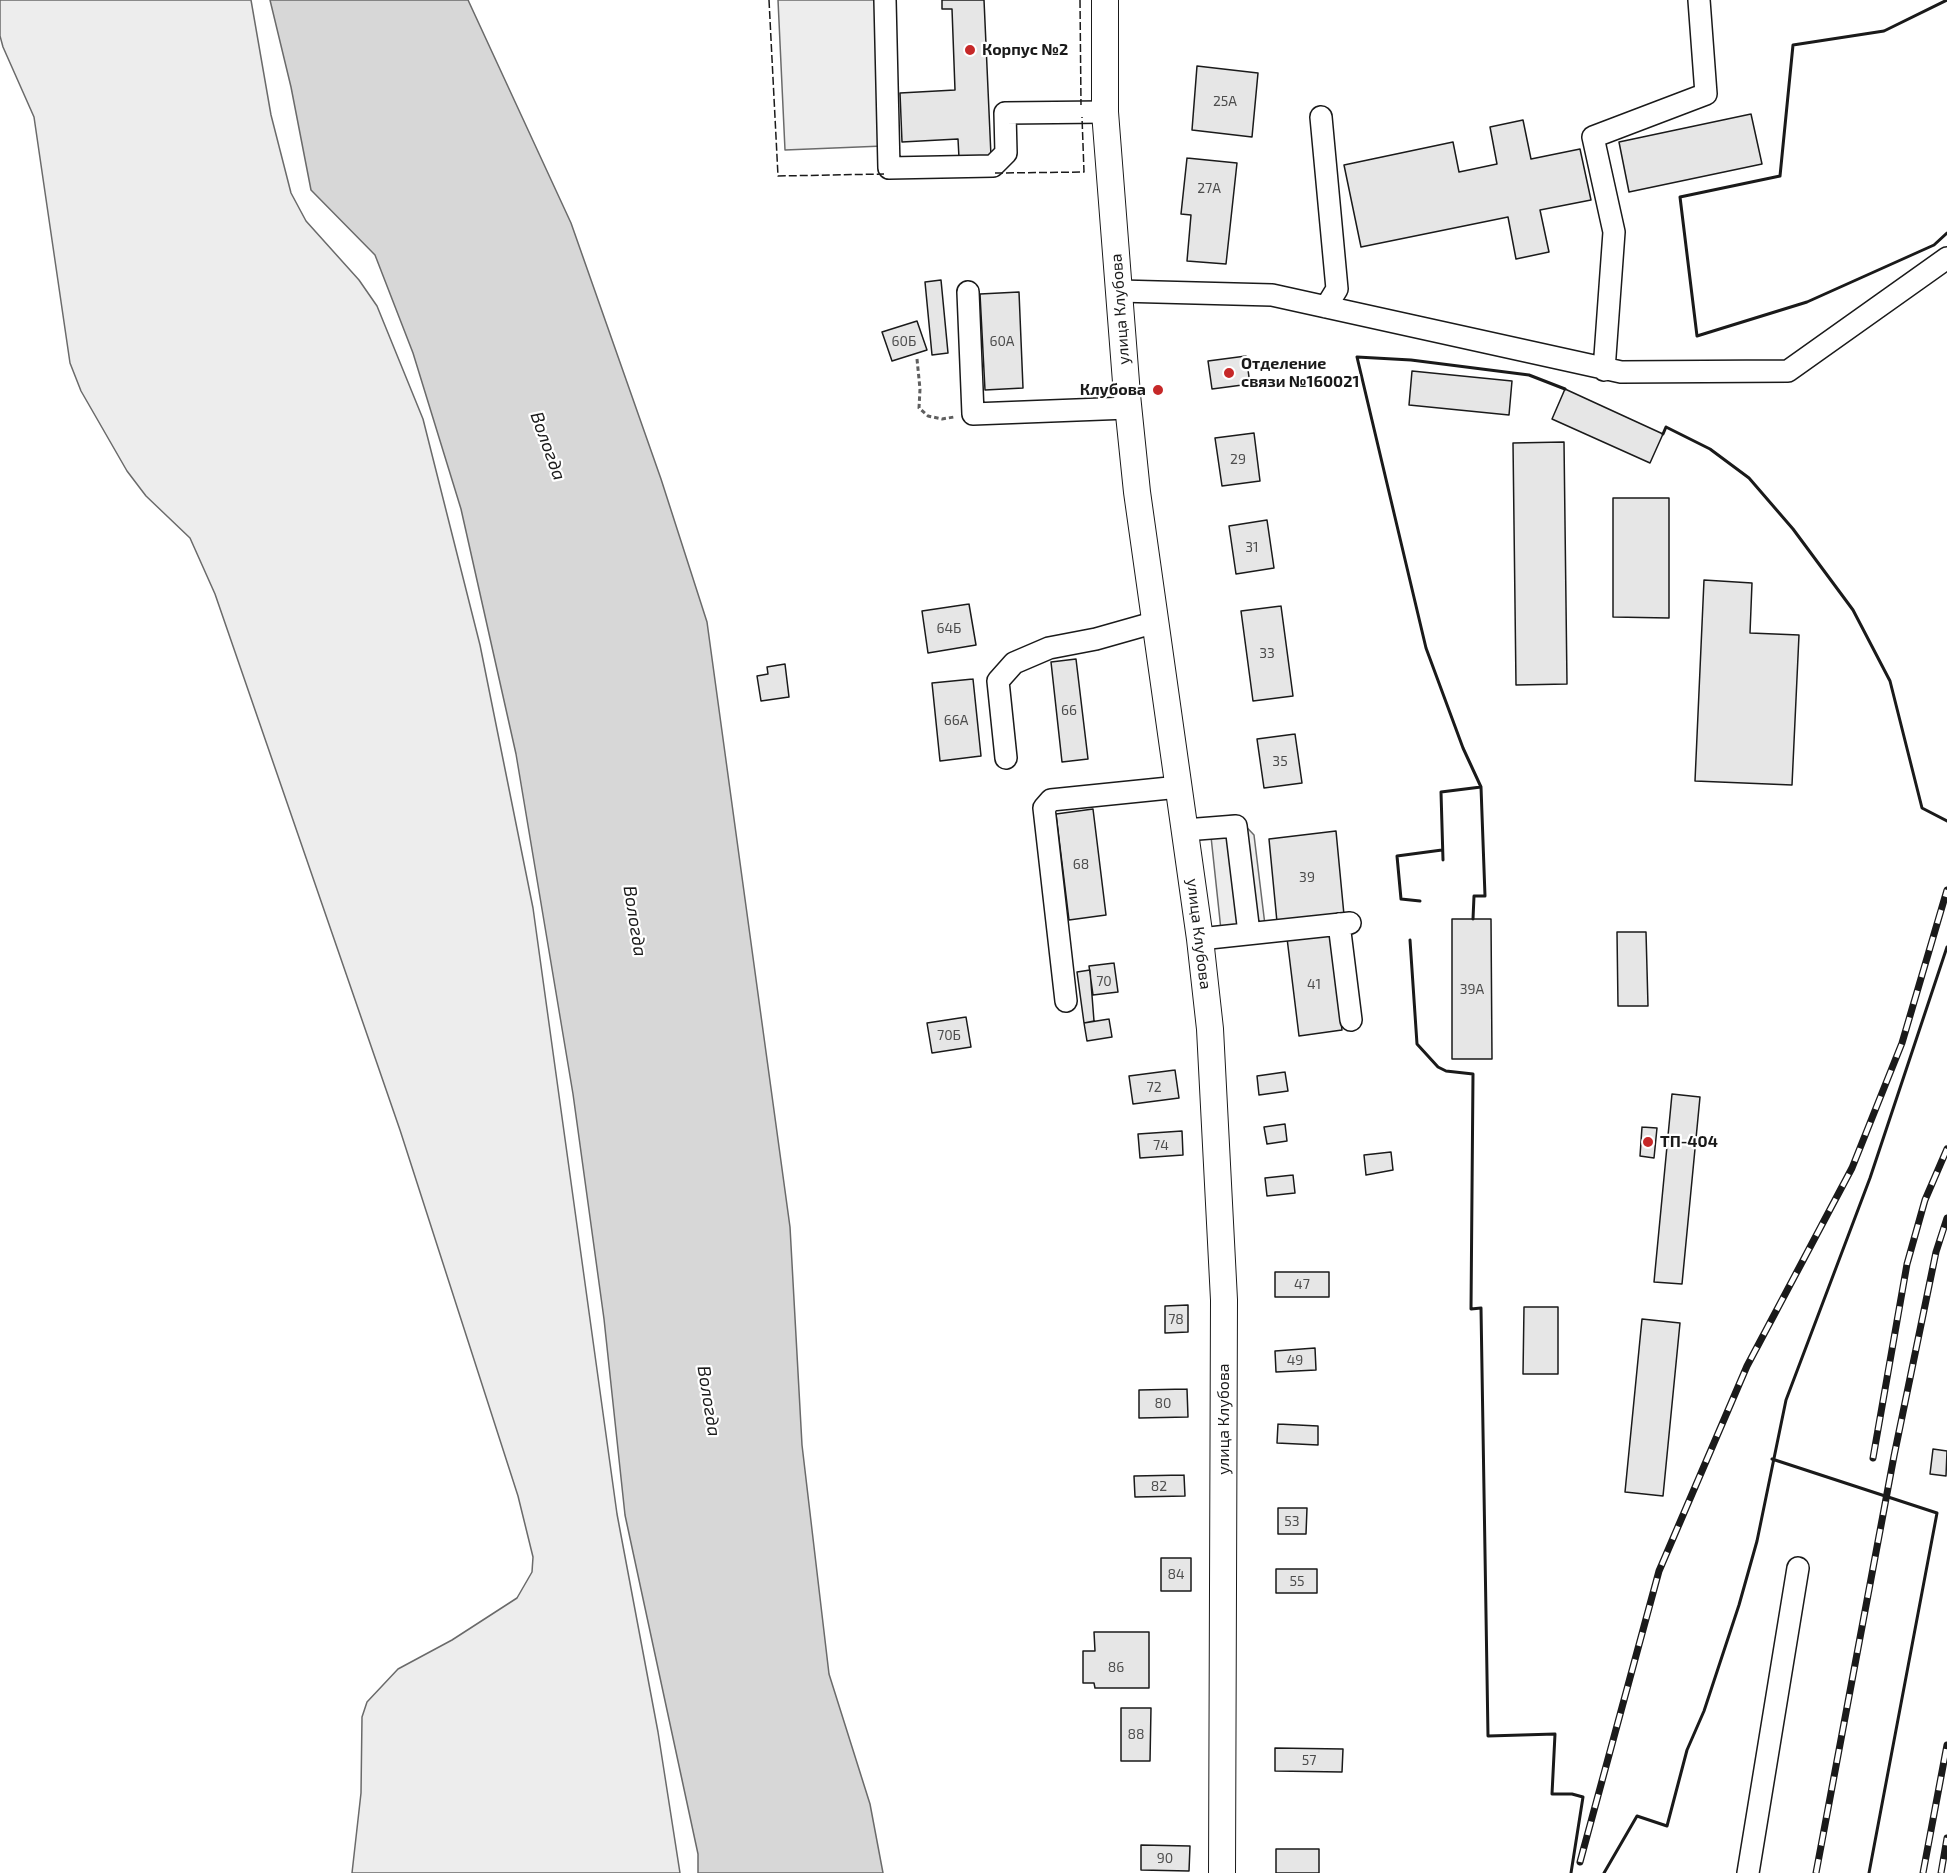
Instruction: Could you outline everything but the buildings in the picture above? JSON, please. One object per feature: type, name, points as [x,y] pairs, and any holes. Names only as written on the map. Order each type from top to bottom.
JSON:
[{"type":"main road","name":"улица Клубова","points":[[1106,0],[1105,112],[1128,408],[1200,939],[1210,1029],[1224,1300],[1222,1873]]},
{"type":"lane","points":[[885,0],[889,168],[993,166],[1006,153],[1005,113],[1105,112]]},
{"type":"lane","points":[[1604,370],[1614,232],[1593,137],[1706,94],[1699,0]]},
{"type":"lane","points":[[1321,117],[1337,289],[1326,307]]},
{"type":"lane","points":[[1119,291],[1272,295],[1604,370],[1622,372],[1788,371],[1947,258]]},
{"type":"lane","points":[[968,292],[973,414],[1128,408]]},
{"type":"lane","points":[[1006,758],[998,681],[1014,663],[1049,648],[1096,639],[1156,622]]},
{"type":"lane","points":[[1066,1001],[1044,808],[1051,800],[1179,787]]},
{"type":"lane","points":[[1185,830],[1236,826],[1250,933]]},
{"type":"lane","points":[[1200,939],[1345,923],[1351,1020]]},
{"type":"lane","points":[[1748,1873],[1798,1568]]},
{"type":"path","points":[[917,359],[920,388],[919,408],[928,416],[942,419],[973,414]]},
{"type":"shaded area","points":[[0,0],[251,0],[271,115],[291,193],[306,221],[359,280],[377,306],[423,419],[480,645],[533,908],[617,1514],[658,1732],[680,1873],[352,1873],[361,1793],[362,1717],[367,1702],[398,1669],[452,1640],[517,1598],[532,1572],[533,1557],[518,1496],[400,1130],[215,594],[190,538],[146,496],[127,471],[81,391],[70,363],[34,117],[3,47],[0,36]]},
{"type":"shaded area","points":[[778,0],[876,0],[883,146],[785,150]]},
{"type":"shaded area","points":[[1235,815],[1254,835],[1265,925],[1221,930],[1209,818]]},
{"type":"water","name":"Вологда","points":[[270,0],[468,0],[571,223],[661,479],[707,622],[790,1227],[802,1445],[829,1674],[870,1804],[883,1873],[698,1873],[698,1854],[625,1515],[604,1319],[573,1094],[516,754],[461,509],[413,353],[375,255],[311,190],[291,87]]},
{"type":"railway","points":[[1580,1862],[1659,1571],[1747,1366],[1852,1168],[1902,1043],[1947,890]]},
{"type":"railway","points":[[1873,1458],[1907,1264],[1925,1200],[1947,1149]]},
{"type":"railway","points":[[1816,1873],[1894,1456],[1936,1252],[1947,1218]]},
{"type":"railway","points":[[1923,1873],[1947,1745]]},
{"type":"railway","points":[[1941,1873],[1947,1838]]},
{"type":"fence","points":[[769,0],[778,176],[884,174]]},
{"type":"fence","points":[[1080,0],[1081,105]]},
{"type":"fence","points":[[995,173],[1084,172],[1082,117]]},
{"type":"wall","points":[[1947,0],[1884,31],[1793,45],[1780,176],[1680,197],[1697,336],[1807,302],[1934,245],[1947,233]]},
{"type":"wall","points":[[1473,919],[1474,896],[1485,896],[1481,787],[1463,748],[1426,648],[1357,357],[1411,360],[1529,375],[1565,389]]},
{"type":"wall","points":[[1663,434],[1666,427],[1710,449],[1749,478],[1793,529],[1853,610],[1890,681],[1922,808],[1947,821]]},
{"type":"wall","points":[[1443,860],[1441,792],[1481,787]]},
{"type":"wall","points":[[1420,901],[1401,899],[1397,856],[1442,850]]},
{"type":"wall","points":[[1410,940],[1417,1044],[1438,1067],[1446,1071],[1473,1074],[1471,1309],[1481,1308],[1488,1736],[1555,1734],[1552,1794],[1572,1794],[1583,1797],[1571,1873]]},
{"type":"wall","points":[[1604,1873],[1637,1816],[1667,1826],[1687,1750],[1704,1711],[1739,1605],[1757,1541],[1786,1400],[1870,1178],[1947,947]]},
{"type":"wall","points":[[1772,1459],[1937,1513],[1869,1873]]},
{"type":"place","name":"Корпус №2","points":[[970,50]]},
{"type":"place","name":"Отделение связи №160021","points":[[1229,373]]},
{"type":"place","name":"Клубова","points":[[1158,390]]},
{"type":"place","name":"ТП-404","points":[[1648,1142]]}]
